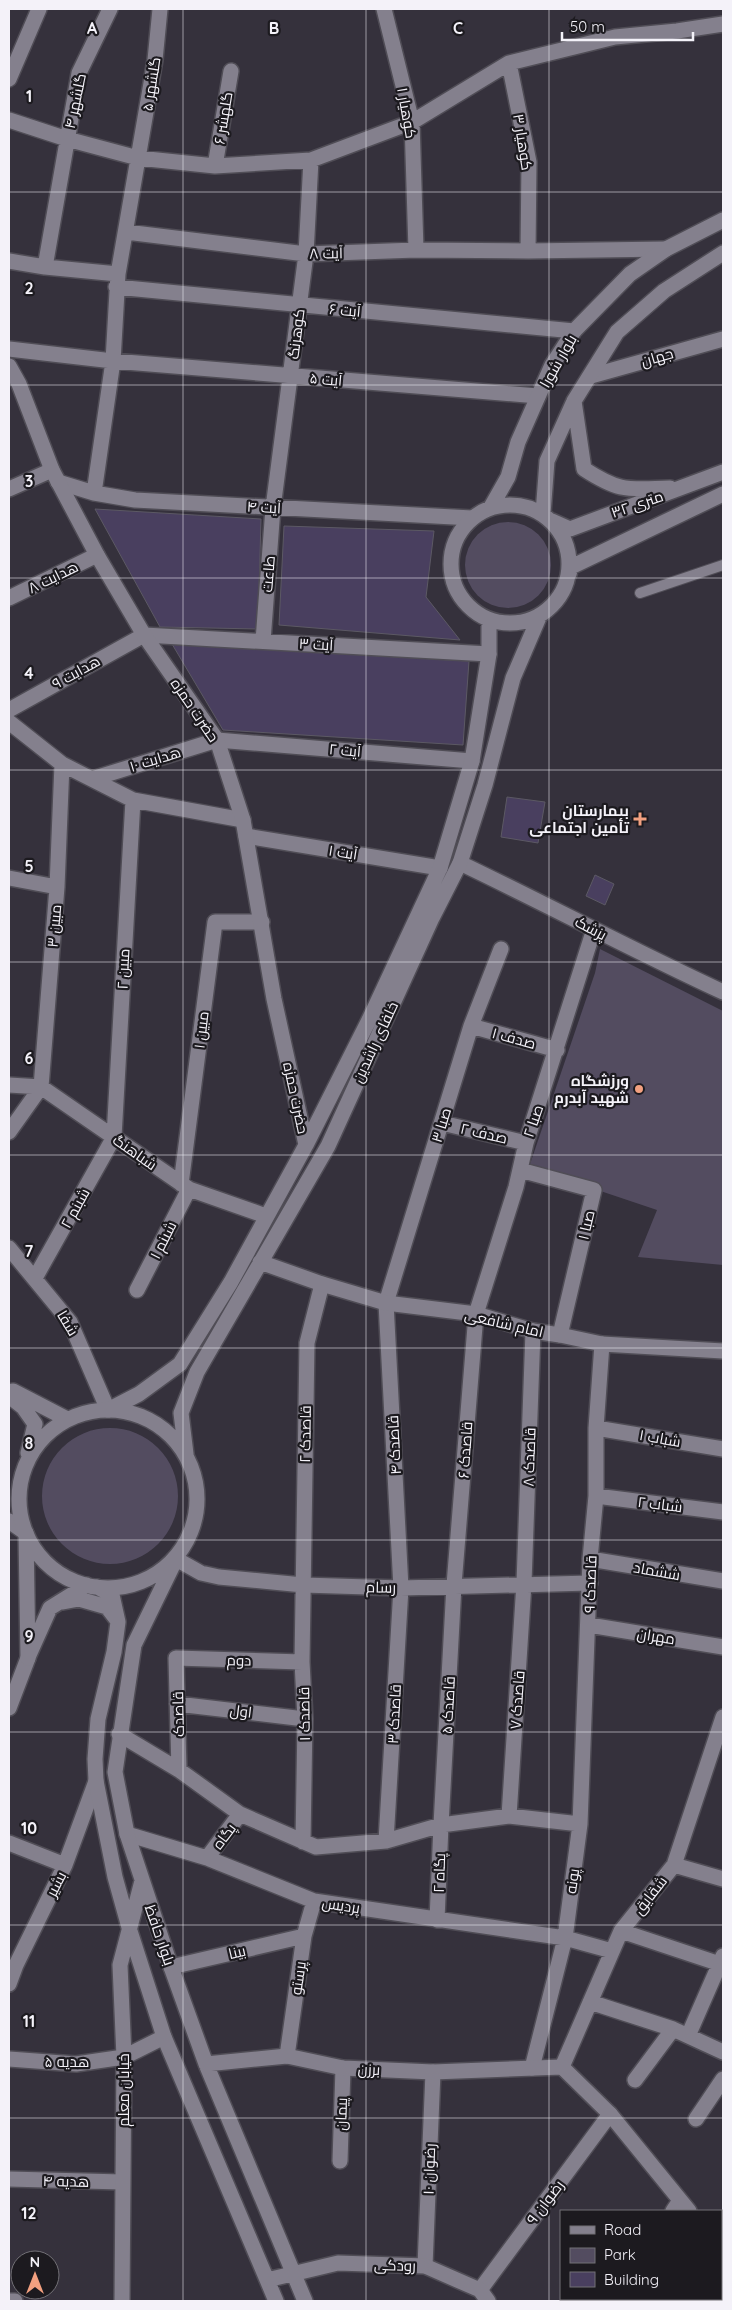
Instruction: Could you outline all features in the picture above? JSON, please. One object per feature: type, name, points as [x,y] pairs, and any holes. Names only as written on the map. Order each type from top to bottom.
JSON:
[{"type":"street","points":[[9,79],[38,9]]},
{"type":"street","name":"گلشهر ۴","points":[[45,267],[79,73],[110,9]]},
{"type":"street","name":"گلشهر ۵","points":[[94,493],[113,360],[117,280],[155,60],[160,9]]},
{"type":"street","name":"کوهیار ۱","points":[[384,9],[412,122],[416,250]]},
{"type":"street","points":[[9,120],[67,139],[138,158],[215,166],[311,160],[412,122],[509,63],[615,37],[677,32],[723,24]]},
{"type":"street","name":"کوهیار ۳","points":[[509,63],[529,162],[528,251]]},
{"type":"street","name":"گلهشر ۶","points":[[215,166],[231,70]]},
{"type":"street","name":"کوهرنگ","points":[[273,508],[306,254],[311,160]]},
{"type":"street","name":"بلوار شورا","points":[[491,507],[508,477],[518,442],[552,365],[574,331],[630,274],[666,249],[723,220]]},
{"type":"street","name":"آیت ۸","points":[[126,232],[306,254],[416,250],[666,249]]},
{"type":"street","points":[[547,517],[547,461],[574,401],[617,332],[664,291],[723,253]]},
{"type":"street","name":"آیت ۶","points":[[9,261],[117,280],[300,305],[574,331]]},
{"type":"street","name":"جهان","points":[[591,376],[723,339]]},
{"type":"street","name":"آیت ۵","points":[[9,349],[290,376],[538,396]]},
{"type":"street","name":"حضرت حمزه","points":[[9,366],[14,386],[55,476],[97,555],[144,635],[218,740],[244,820],[274,998],[306,1145]]},
{"type":"street","points":[[574,401],[584,469],[606,483],[623,489],[684,487]]},
{"type":"street","name":"۳۲ متری","points":[[547,517],[570,528],[723,472]]},
{"type":"street","points":[[9,489],[55,476]]},
{"type":"street","name":"آیت ۴","points":[[55,476],[94,493],[135,500],[472,518]]},
{"type":"street","name":"۳۲ متری","points":[[569,574],[571,567],[723,494]]},
{"type":"street","points":[[509,504],[527,506],[547,517],[563,536],[570,555],[569,574],[559,598],[540,616],[526,621],[510,623],[488,620],[464,602],[454,586],[450,567],[452,549],[456,540],[472,518],[491,507],[509,504]]},
{"type":"street","name":"طاعت","points":[[263,641],[273,508]]},
{"type":"street","name":"هدایت ۸","points":[[9,598],[97,555]]},
{"type":"street","name":"خلفای راشدین","points":[[186,1454],[181,1413],[197,1372],[328,1146],[432,918],[460,864],[485,785],[513,678],[540,616]]},
{"type":"street","name":"خلفای راشدین","points":[[108,1410],[139,1394],[180,1364],[231,1282],[306,1145],[369,1020],[440,868],[472,761],[489,654],[488,620]]},
{"type":"street","name":"آیت ۳","points":[[144,635],[489,654]]},
{"type":"street","name":"هدایت ۹","points":[[9,710],[144,635]]},
{"type":"street","points":[[9,722],[62,764],[133,800],[244,820]]},
{"type":"street","name":"آیت ۲","points":[[218,740],[472,761]]},
{"type":"street","name":"هدایت ۱۰","points":[[92,778],[218,740]]},
{"type":"street","name":"مبین ۳","points":[[40,1087],[57,887],[62,764]]},
{"type":"street","name":"مبین ۲","points":[[114,1137],[133,800]]},
{"type":"street","name":"آیت ۱","points":[[246,836],[440,868]]},
{"type":"street","name":"پزشک","points":[[460,864],[594,929],[633,951],[723,992]]},
{"type":"street","points":[[9,878],[57,887]]},
{"type":"street","name":"مبین ۱","points":[[185,1187],[215,922],[262,922]]},
{"type":"street","name":"صبا ۲","points":[[476,1314],[520,1170],[526,1143],[558,1050],[594,929]]},
{"type":"street","name":"صبا ۳","points":[[386,1303],[472,1026],[501,949]]},
{"type":"street","name":"صدف ۱","points":[[472,1026],[558,1050]]},
{"type":"street","points":[[9,1085],[40,1087]]},
{"type":"street","points":[[9,1132],[40,1087]]},
{"type":"street","name":"شباهنگ","points":[[40,1087],[185,1187],[266,1216]]},
{"type":"street","name":"صدف ۲","points":[[442,1123],[526,1143]]},
{"type":"street","name":"شبنم ۲","points":[[35,1278],[114,1137]]},
{"type":"street","name":"صبا ۱","points":[[520,1170],[594,1190],[560,1335]]},
{"type":"street","name":"شبنم ۱","points":[[137,1290],[185,1187]]},
{"type":"street","name":"شفا","points":[[9,1248],[70,1322],[108,1410]]},
{"type":"street","name":"امام شافعی","points":[[260,1262],[322,1284],[386,1303],[476,1314],[533,1331],[602,1344],[723,1351]]},
{"type":"street","name":"قاصدک ۲","points":[[303,1586],[307,1343],[322,1284]]},
{"type":"street","name":"قاصدک ۴","points":[[386,1303],[401,1588]]},
{"type":"street","name":"قاصدک ۶","points":[[454,1585],[476,1314]]},
{"type":"street","name":"قاصدک ۸","points":[[524,1583],[533,1331]]},
{"type":"street","name":"قاصدک ۹","points":[[580,1824],[590,1559],[596,1496],[596,1428],[602,1344]]},
{"type":"street","points":[[9,1389],[68,1419]]},
{"type":"street","points":[[9,1396],[23,1407],[35,1424],[20,1481],[21,1520],[38,1554],[52,1568],[69,1579],[92,1586],[116,1587],[134,1584],[158,1573],[176,1559],[186,1544],[197,1514],[197,1483],[186,1454],[175,1438],[144,1416],[126,1411],[108,1410],[87,1412],[68,1419],[43,1437],[26,1463]]},
{"type":"street","name":"شباب ۱","points":[[596,1428],[723,1449]]},
{"type":"street","name":"شباب ۲","points":[[596,1496],[723,1512]]},
{"type":"street","points":[[9,1521],[26,1533]]},
{"type":"street","points":[[26,1533],[28,1658]]},
{"type":"street","name":"رسام","points":[[176,1559],[201,1573],[219,1577],[303,1586],[401,1588],[524,1583],[590,1583]]},
{"type":"street","name":"بلوار حافظ","points":[[176,1559],[134,1645],[119,1734],[115,1772],[126,1834],[171,1967],[206,2064],[305,2301]]},
{"type":"street","name":"ششماد","points":[[590,1559],[723,1581]]},
{"type":"street","name":"قاصدک ۷","points":[[509,1816],[524,1583]]},
{"type":"street","name":"قاصدک ۵","points":[[440,1825],[454,1585]]},
{"type":"street","points":[[9,1708],[50,1608],[92,1586]]},
{"type":"street","name":"بلوار حافظ","points":[[92,1586],[112,1595],[118,1622],[114,1652],[98,1719],[96,1781],[115,1877],[164,2037],[276,2301]]},
{"type":"street","name":"قاصدک ۱","points":[[303,1586],[304,1842]]},
{"type":"street","name":"قاصدک ۳","points":[[386,1841],[401,1588]]},
{"type":"street","points":[[50,1608],[65,1601],[79,1599],[107,1607],[118,1622]]},
{"type":"street","name":"مهران","points":[[589,1624],[723,1647]]},
{"type":"street","name":"دوم","points":[[176,1658],[302,1662]]},
{"type":"street","name":"قاصدک","points":[[176,1658],[179,1770]]},
{"type":"street","name":"اول","points":[[177,1704],[305,1719]]},
{"type":"street","name":"شقایق","points":[[562,2067],[621,1931],[674,1865],[723,1717]]},
{"type":"street","points":[[119,1734],[179,1770],[240,1814],[316,1847],[386,1841],[440,1825],[509,1816],[580,1824]]},
{"type":"street","name":"بشیر","points":[[9,1984],[12,1964],[65,1866],[96,1781]]},
{"type":"street","name":"پگاه","points":[[207,1858],[240,1814]]},
{"type":"street","name":"پونه","points":[[532,2068],[565,1938],[580,1824]]},
{"type":"street","name":"پگاه ۲","points":[[438,1920],[440,1825]]},
{"type":"street","name":"پردیس","points":[[126,1834],[207,1858],[314,1901],[565,1938],[612,1951]]},
{"type":"street","points":[[9,1843],[65,1866]]},
{"type":"street","points":[[674,1865],[723,1879]]},
{"type":"street","name":"خیابان معلم","points":[[122,2301],[124,2057],[120,1965],[142,1881]]},
{"type":"street","name":"پرستو","points":[[287,2056],[304,1936],[314,1901]]},
{"type":"street","points":[[621,1931],[722,1962],[688,2036]]},
{"type":"street","name":"بینا","points":[[171,1967],[304,1936]]},
{"type":"street","points":[[590,2002],[673,2029],[723,2052]]},
{"type":"street","points":[[635,2080],[673,2029]]},
{"type":"street","name":"هدیه ۵","points":[[9,2059],[76,2064],[124,2057],[164,2037]]},
{"type":"street","name":"برزن","points":[[206,2064],[287,2056],[343,2068],[432,2072],[562,2067]]},
{"type":"street","points":[[562,2067],[610,2114],[680,2208]]},
{"type":"street","name":"پیمان","points":[[340,2161],[343,2068]]},
{"type":"street","name":"رضوان ۱۰","points":[[425,2266],[432,2072]]},
{"type":"street","points":[[696,2119],[723,2079]]},
{"type":"street","name":"رضوان ۹","points":[[484,2295],[610,2114]]},
{"type":"street","name":"هدیه ۴","points":[[9,2179],[122,2182]]},
{"type":"street","name":"رودکی","points":[[267,2280],[293,2272],[338,2263],[425,2266],[484,2295]]},
{"type":"street","points":[[9,2301],[15,2301]]},
{"type":"lane","points":[[640,593],[723,565]]},
{"type":"green space","points":[[508,522],[524,526],[538,535],[547,549],[551,565],[547,581],[538,595],[524,604],[508,608],[492,604],[478,595],[469,581],[465,565],[469,549],[478,535],[492,526]]},
{"type":"green space","name":"ورزشگاه شهید آبدرم","points":[[600,949],[723,1011],[723,1265],[638,1257],[657,1210],[529,1167],[595,973]]},
{"type":"green space","points":[[110,1428],[136,1433],[148,1439],[158,1448],[167,1458],[173,1470],[178,1496],[173,1522],[167,1534],[158,1544],[148,1553],[136,1559],[110,1564],[84,1559],[72,1553],[62,1544],[53,1534],[47,1522],[42,1496],[47,1470],[53,1458],[62,1448],[72,1439],[84,1433]]},
{"type":"building","points":[[95,509],[261,519],[258,629],[160,627]]},
{"type":"building","points":[[284,526],[434,531],[426,597],[460,640],[279,625]]},
{"type":"building","points":[[172,644],[469,661],[463,745],[223,730]]},
{"type":"building","points":[[507,797],[545,802],[538,843],[501,837]]},
{"type":"building","points":[[595,875],[614,884],[605,905],[586,896]]},
{"type":"place","name":"بیمارستان تأمین اجتماعی","points":[[640,819]]},
{"type":"place","name":"ورزشگاه شهید آبدرم","points":[[639,1089]]}]
